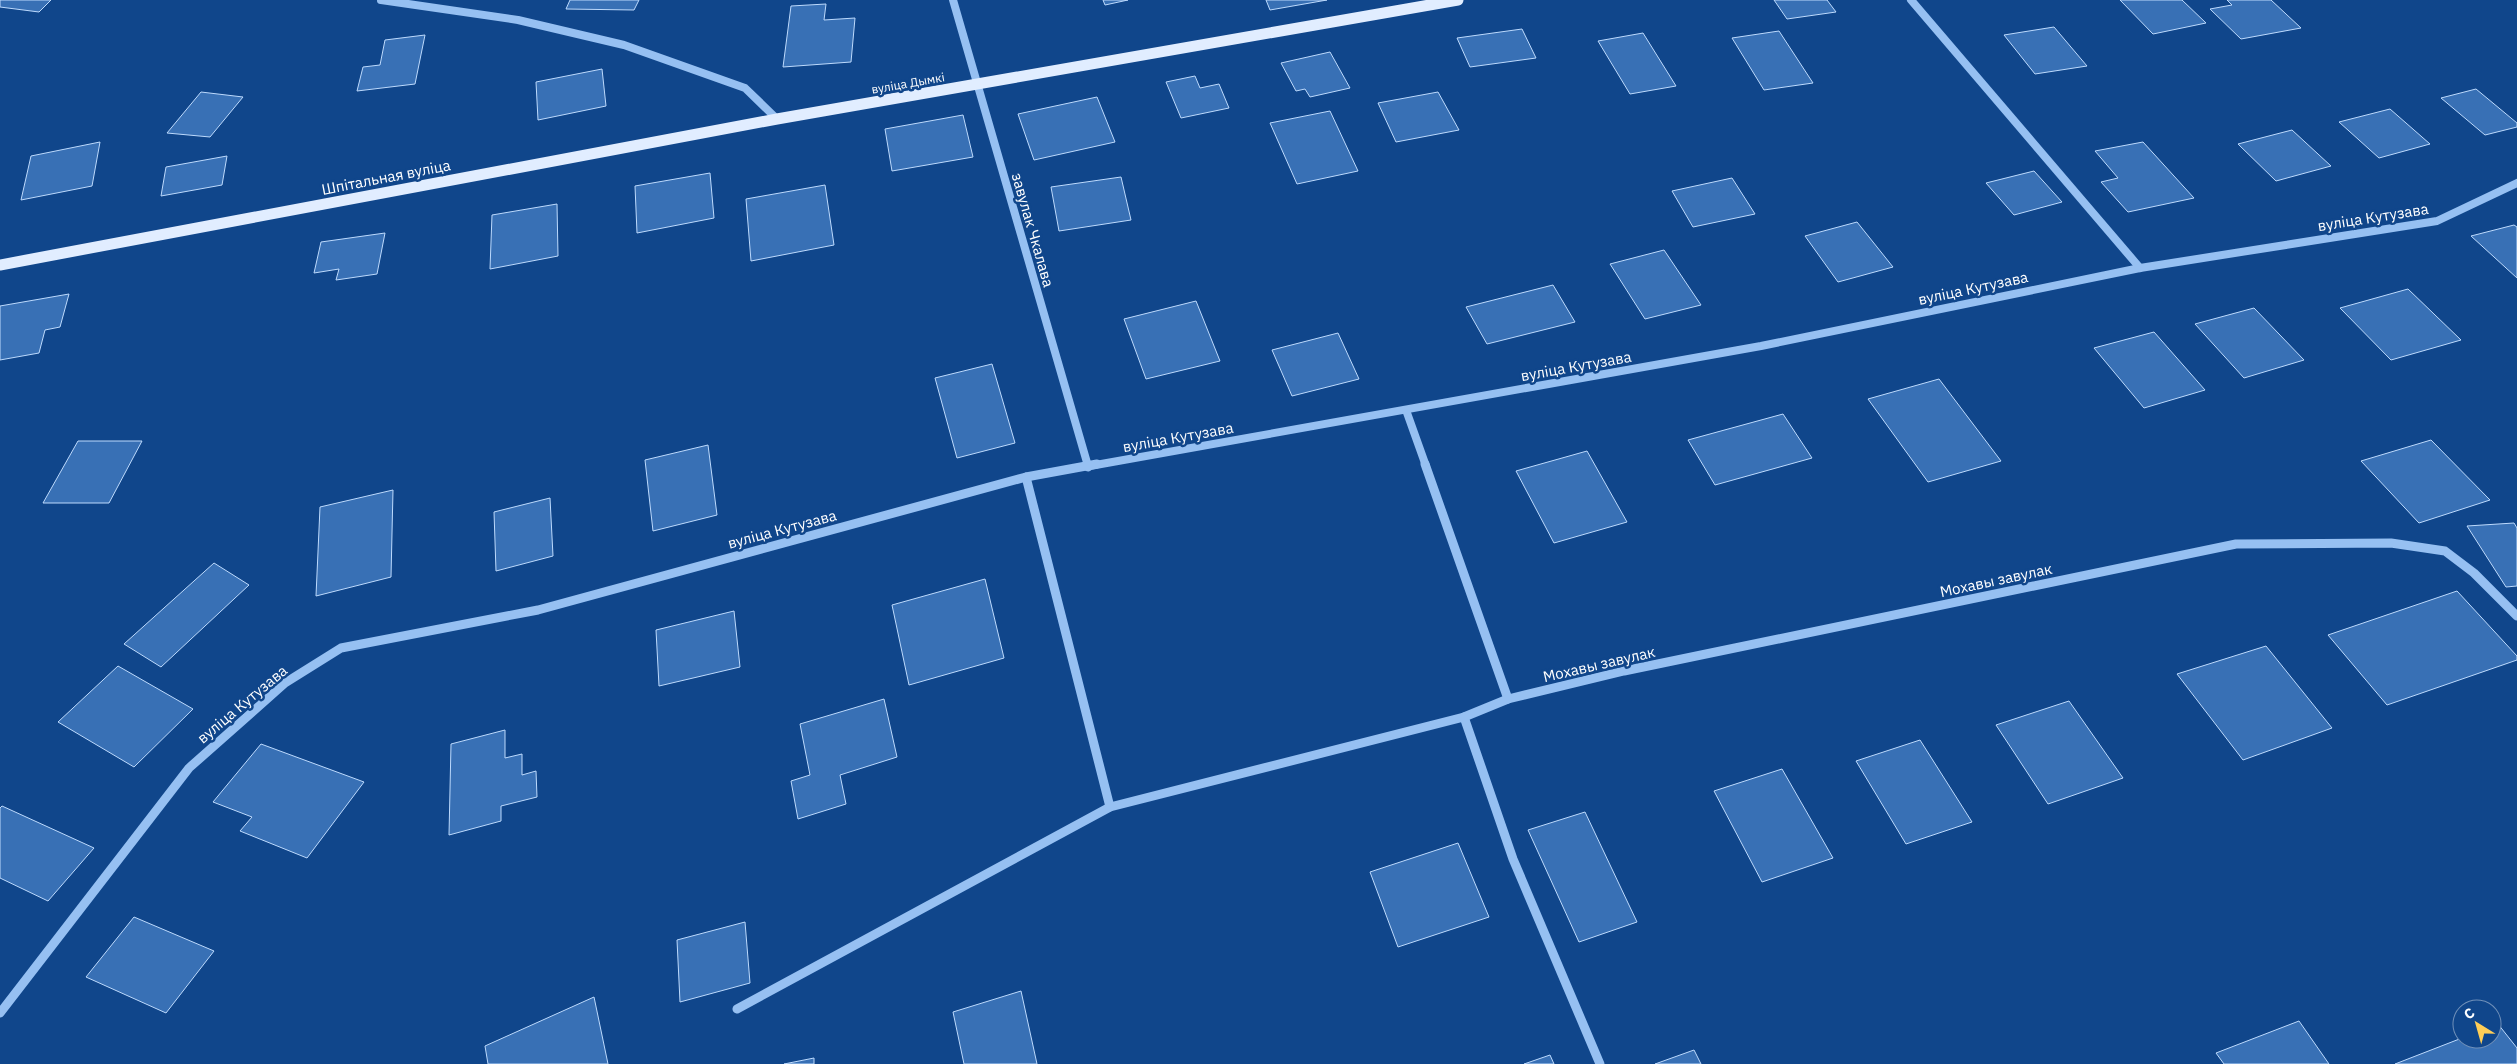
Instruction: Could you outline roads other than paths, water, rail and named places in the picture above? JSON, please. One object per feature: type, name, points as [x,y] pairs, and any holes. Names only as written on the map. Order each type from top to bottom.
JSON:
[{"type":"main road","name":"вуліца Дымкі","points":[[777,119],[1458,0]]},
{"type":"main road","name":"Шпітальная вуліца","points":[[0,265],[777,119]]},
{"type":"street","points":[[381,0],[518,20],[624,46],[745,88],[777,119]]},
{"type":"street","name":"завулак Чкалава","points":[[953,0],[1088,467]]},
{"type":"street","points":[[1911,0],[2140,268]]},
{"type":"street","name":"вуліца Кутузава","points":[[0,1013],[189,768],[285,683],[342,648],[538,610],[1026,477],[1761,346],[2140,268],[2437,221],[2517,184]]},
{"type":"street","points":[[1406,410],[1508,699]]},
{"type":"street","points":[[1026,477],[1110,807]]},
{"type":"street","name":"Мохавы завулак","points":[[737,1009],[1110,807],[1464,717],[1508,699],[1624,671],[2236,544],[2391,543],[2445,551],[2474,573],[2517,616]]},
{"type":"lane","points":[[1464,717],[1512,859],[1600,1064]]}]
